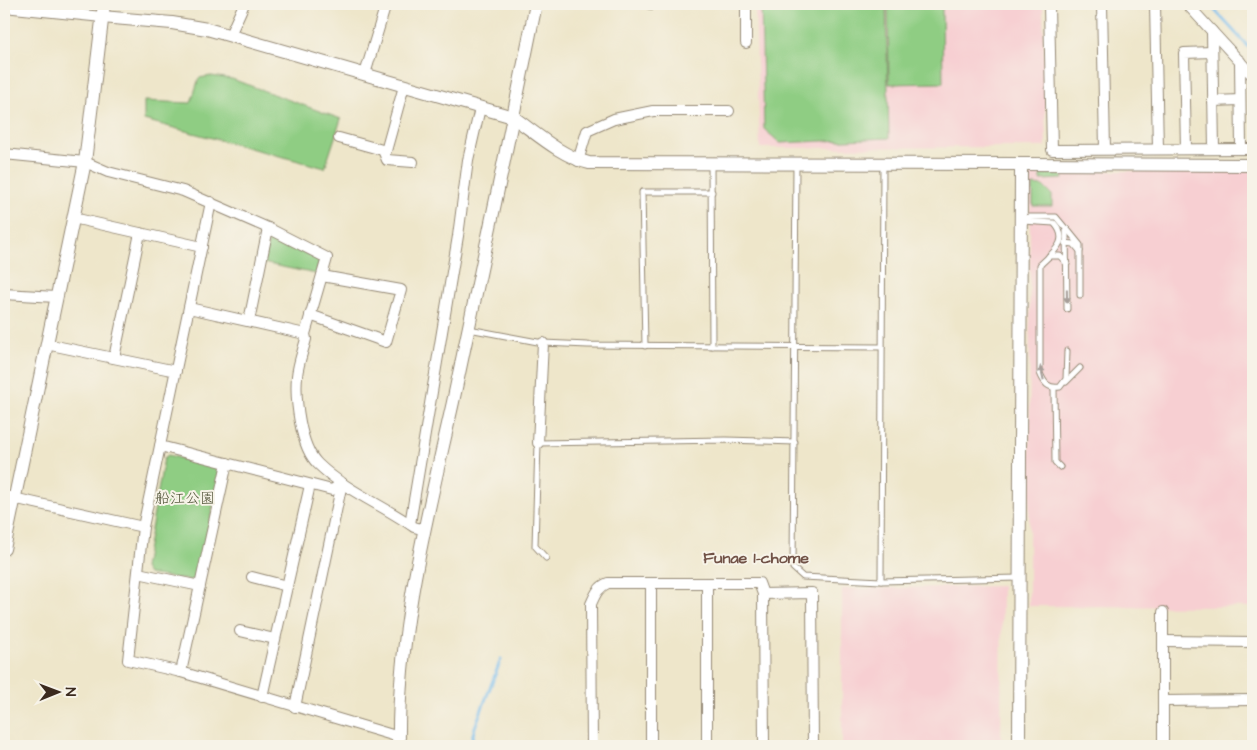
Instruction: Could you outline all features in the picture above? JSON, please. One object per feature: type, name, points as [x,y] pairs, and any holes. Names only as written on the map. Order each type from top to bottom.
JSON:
[{"type":"street","points":[[4,549],[9,497],[46,344],[85,162],[104,4]]},
{"type":"street","points":[[230,35],[244,4]]},
{"type":"street","points":[[365,74],[386,4]]},
{"type":"street","points":[[211,202],[143,527],[128,660],[181,672],[295,707],[399,742],[404,659],[409,616],[425,530],[469,329],[536,4]]},
{"type":"street","points":[[650,4],[659,4]]},
{"type":"street","points":[[746,4],[746,43]]},
{"type":"street","points":[[1049,4],[1052,150],[1253,149]]},
{"type":"street","points":[[1102,4],[1104,149]]},
{"type":"street","points":[[1154,4],[1158,149]]},
{"type":"street","points":[[1186,4],[1253,76]]},
{"type":"street","points":[[4,7],[18,6],[102,17],[179,24],[230,35],[513,117],[578,161],[600,164],[1253,164]]},
{"type":"street","points":[[1212,31],[1214,149]]},
{"type":"street","points":[[1186,149],[1184,53],[1212,52]]},
{"type":"street","points":[[1240,61],[1241,149]]},
{"type":"street","points":[[383,150],[386,150],[404,86]]},
{"type":"street","points":[[1213,101],[1240,100]]},
{"type":"street","points":[[410,524],[458,236],[468,160],[480,108]]},
{"type":"street","points":[[578,161],[586,131],[614,119],[653,110],[729,111]]},
{"type":"street","points":[[340,138],[383,150]]},
{"type":"street","points":[[383,150],[387,160],[413,162]]},
{"type":"street","points":[[4,154],[85,162],[108,172],[183,191],[268,228],[327,258],[305,334],[306,339],[297,377],[298,409],[308,449],[314,459],[342,483],[414,527],[425,530]]},
{"type":"street","points":[[1018,746],[1021,164]]},
{"type":"street","points":[[73,218],[202,247]]},
{"type":"street","points":[[249,321],[268,228]]},
{"type":"street","points":[[114,358],[140,233]]},
{"type":"street","points":[[310,315],[386,342],[401,290],[322,276]]},
{"type":"street","points":[[4,294],[56,298]]},
{"type":"street","points":[[189,308],[305,334]]},
{"type":"street","points":[[538,443],[543,343]]},
{"type":"street","points":[[46,344],[176,371]]},
{"type":"street","points":[[160,446],[332,490],[342,483]]},
{"type":"street","points":[[181,672],[226,463]]},
{"type":"street","points":[[295,707],[342,483]]},
{"type":"street","points":[[262,697],[310,485]]},
{"type":"street","points":[[9,497],[143,527]]},
{"type":"street","points":[[138,573],[200,586]]},
{"type":"street","points":[[252,577],[287,586]]},
{"type":"street","points":[[592,746],[591,604],[596,592],[608,583],[759,583],[763,594],[764,746]]},
{"type":"street","points":[[651,583],[651,746]]},
{"type":"street","points":[[707,583],[707,746]]},
{"type":"street","points":[[763,594],[812,593],[813,746]]},
{"type":"street","points":[[1163,612],[1163,746]]},
{"type":"street","points":[[240,631],[276,639]]},
{"type":"street","points":[[1162,641],[1253,642]]},
{"type":"street","points":[[1163,701],[1253,700]]},
{"type":"lane","points":[[711,163],[712,346]]},
{"type":"lane","points":[[796,163],[793,568],[803,577],[881,581],[1019,578]]},
{"type":"lane","points":[[881,581],[883,163]]},
{"type":"lane","points":[[644,346],[642,192],[712,192]]},
{"type":"lane","points":[[1021,221],[1029,217],[1056,217],[1080,245],[1080,295]]},
{"type":"lane","points":[[1021,221],[1029,223],[1054,222],[1060,230],[1061,236],[1058,247]]},
{"type":"lane","points":[[1066,229],[1068,308]]},
{"type":"lane","points":[[1080,251],[1074,244],[1067,243],[1058,247],[1040,265],[1040,373],[1045,384],[1054,388],[1064,384],[1080,368]]},
{"type":"lane","points":[[1049,256],[1060,256],[1067,265]]},
{"type":"lane","points":[[469,329],[543,343],[644,346],[882,347]]},
{"type":"lane","points":[[1064,384],[1067,373],[1067,351]]},
{"type":"lane","points":[[1054,388],[1055,452],[1056,464],[1060,467]]},
{"type":"lane","points":[[546,558],[534,546],[538,443],[726,440],[795,442]]},
{"type":"shaded area","points":[[755,4],[1043,4],[1046,147],[760,148]]},
{"type":"shaded area","points":[[1030,171],[1253,171],[1253,607],[1029,606]]},
{"type":"shaded area","points":[[1002,586],[1001,746],[842,746],[842,589]]},
{"type":"green space","points":[[761,4],[886,4],[889,138],[780,143],[764,129]]},
{"type":"green space","points":[[942,7],[943,83],[889,84],[888,8]]},
{"type":"green space","points":[[211,76],[232,79],[341,119],[325,168],[144,120],[144,101],[191,103],[199,78]]},
{"type":"green space","points":[[1041,173],[1063,173],[1063,179],[1041,180]]},
{"type":"green space","points":[[1033,185],[1043,186],[1052,195],[1052,206],[1033,206]]},
{"type":"green space","points":[[274,237],[315,257],[319,263],[316,274],[263,263],[269,241]]},
{"type":"green space","name":"船江公園","points":[[168,455],[221,470],[197,580],[194,581],[148,574],[144,568],[164,458]]},
{"type":"waterway","points":[[1209,4],[1253,52]]},
{"type":"waterway","points":[[470,746],[475,727],[501,659]]},
{"type":"district","name":"Funae 1-chome","points":[[756,557]]}]
